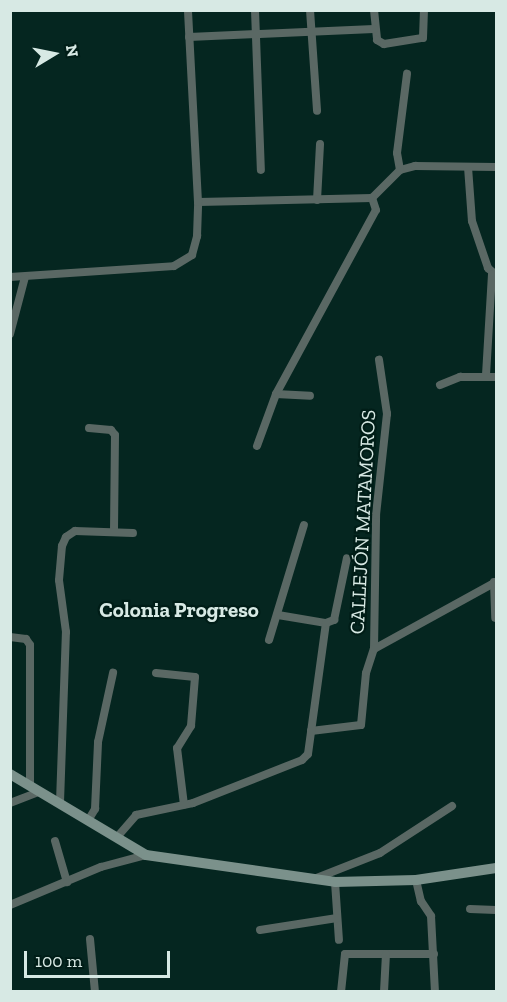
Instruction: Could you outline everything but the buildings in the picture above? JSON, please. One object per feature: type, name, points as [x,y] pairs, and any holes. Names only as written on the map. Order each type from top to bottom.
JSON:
[{"type":"street","points":[[10,277],[174,266],[186,260],[196,247],[198,202],[188,10]]},
{"type":"street","points":[[255,10],[261,170]]},
{"type":"street","points":[[310,10],[317,111]]},
{"type":"street","points":[[374,10],[374,29],[380,43],[423,38],[424,10]]},
{"type":"street","points":[[189,37],[256,36],[374,29]]},
{"type":"street","points":[[400,170],[397,153],[407,74]]},
{"type":"street","points":[[318,200],[320,144]]},
{"type":"street","points":[[198,202],[372,198],[400,170],[415,166],[496,167]]},
{"type":"street","points":[[468,166],[468,203],[494,274],[486,375]]},
{"type":"street","points":[[257,446],[276,394],[376,210],[372,198]]},
{"type":"street","points":[[10,334],[24,277]]},
{"type":"street","name":"CALLEJÓN MATAMOROS","points":[[311,730],[361,725],[366,673],[374,650],[376,515],[387,414],[379,360]]},
{"type":"street","points":[[440,385],[460,377],[486,375],[496,377]]},
{"type":"street","points":[[276,394],[310,396]]},
{"type":"street","points":[[89,428],[111,429],[115,435],[114,532]]},
{"type":"street","points":[[269,640],[304,525]]},
{"type":"street","points":[[60,802],[66,632],[59,580],[62,546],[66,537],[75,531],[133,533]]},
{"type":"street","points":[[278,615],[326,623],[334,620],[347,558]]},
{"type":"street","points":[[374,650],[495,582],[495,618]]},
{"type":"street","points":[[118,836],[136,815],[184,805],[302,760],[308,754],[326,623]]},
{"type":"street","points":[[10,637],[26,639],[30,645],[35,789]]},
{"type":"street","points":[[89,819],[95,809],[98,742],[113,673]]},
{"type":"street","points":[[156,673],[195,677],[191,726],[177,748],[184,805]]},
{"type":"street","points":[[10,774],[118,836],[146,855]]},
{"type":"street","points":[[10,802],[35,789]]},
{"type":"street","points":[[314,879],[380,853],[452,806]]},
{"type":"street","points":[[55,841],[67,882]]},
{"type":"street","points":[[10,905],[101,867],[146,855],[335,882],[416,880],[496,868]]},
{"type":"street","points":[[416,880],[421,901],[431,916],[435,992]]},
{"type":"street","points":[[335,882],[339,940]]},
{"type":"street","points":[[470,909],[496,910]]},
{"type":"street","points":[[260,930],[337,918]]},
{"type":"street","points":[[90,939],[95,992]]},
{"type":"street","points":[[341,992],[345,954],[434,954]]},
{"type":"street","points":[[384,992],[386,954]]},
{"type":"district","name":"Colonia Progreso","points":[[179,610]]}]
